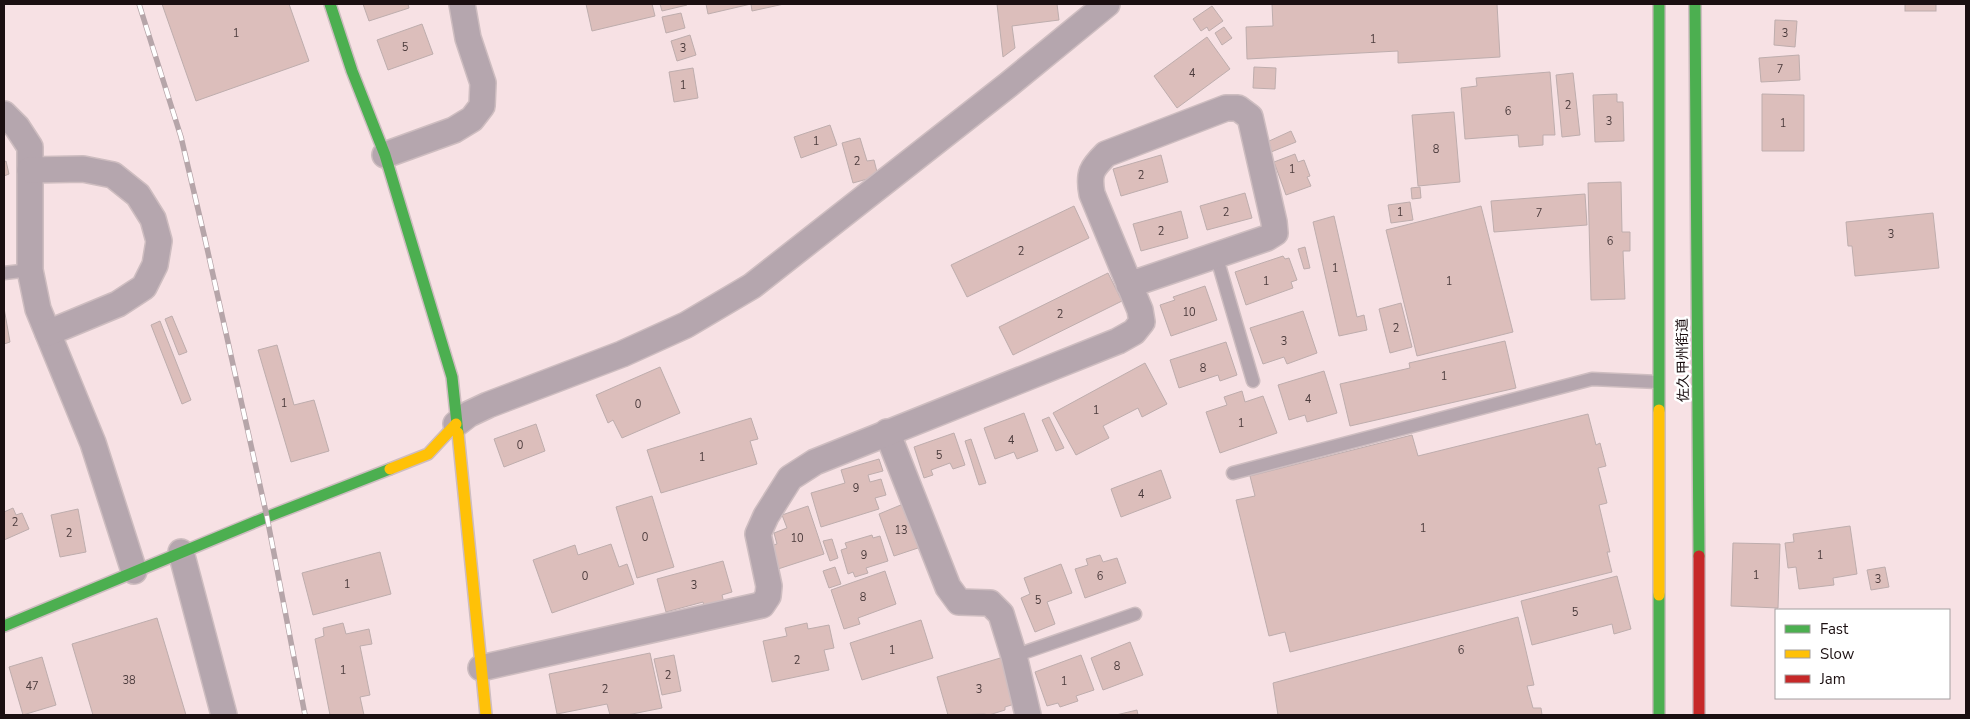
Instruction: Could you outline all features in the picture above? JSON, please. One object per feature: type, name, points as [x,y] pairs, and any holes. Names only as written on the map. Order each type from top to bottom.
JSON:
[{"type":"main road","points":[[330,4],[352,71],[385,155],[452,377],[486,715]]},
{"type":"main road","name":"佐久甲州街道","points":[[1658,4],[1659,715]]},
{"type":"main road","name":"佐久甲州街道","points":[[1694,4],[1700,623],[1699,715]]},
{"type":"main road","points":[[4,626],[134,571],[428,454],[456,424]]},
{"type":"street","points":[[385,155],[454,130],[472,119],[482,106],[483,83],[468,38],[462,4]]},
{"type":"street","points":[[456,424],[469,414],[488,405],[622,354],[686,325],[752,286],[1008,85],[1107,4]]},
{"type":"street","points":[[481,668],[762,605],[768,596],[770,586],[758,534],[766,516],[790,478],[815,462],[1118,341],[1134,332],[1142,322],[1140,310],[1129,285],[1092,194],[1090,182],[1093,167],[1106,154],[1226,108],[1238,108],[1250,117],[1275,233],[1267,238],[1129,285]]},
{"type":"street","points":[[4,114],[17,127],[30,147],[30,270],[38,309],[93,443],[134,571]]},
{"type":"street","points":[[30,170],[83,169],[113,174],[138,195],[153,219],[159,241],[155,265],[144,287],[118,304],[48,333]]},
{"type":"street","points":[[887,432],[948,587],[959,602],[990,603],[1001,614],[1014,656],[1028,715]]},
{"type":"street","points":[[181,552],[224,715]]},
{"type":"lane","points":[[1216,256],[1253,381]]},
{"type":"lane","points":[[4,274],[30,270]]},
{"type":"lane","points":[[1233,473],[1592,379],[1658,382]]},
{"type":"lane","points":[[1014,656],[1134,614]]},
{"type":"building","points":[[162,4],[289,4],[309,61],[196,101]]},
{"type":"building","points":[[363,4],[408,4],[409,8],[369,21]]},
{"type":"building","points":[[586,4],[652,4],[655,16],[592,31]]},
{"type":"building","points":[[660,4],[687,4],[687,5],[662,11]]},
{"type":"building","points":[[706,4],[751,4],[708,14]]},
{"type":"building","points":[[751,4],[784,4],[752,11]]},
{"type":"building","points":[[997,4],[1057,4],[1059,20],[1012,26],[1015,48],[1003,57]]},
{"type":"building","points":[[1272,4],[1497,4],[1500,57],[1398,63],[1398,51],[1247,59],[1246,27],[1273,26]]},
{"type":"building","points":[[1905,4],[1936,4],[1936,11],[1905,11]]},
{"type":"building","points":[[1212,6],[1223,21],[1209,31],[1207,27],[1201,31],[1193,19]]},
{"type":"building","points":[[681,13],[685,28],[666,33],[662,17]]},
{"type":"building","points":[[1775,20],[1797,21],[1795,47],[1774,45]]},
{"type":"building","points":[[422,24],[433,54],[388,70],[377,40]]},
{"type":"building","points":[[1224,27],[1232,38],[1222,45],[1215,33]]},
{"type":"building","points":[[690,35],[696,55],[677,61],[671,41]]},
{"type":"building","points":[[1207,37],[1230,69],[1177,108],[1154,76]]},
{"type":"building","points":[[1799,55],[1800,80],[1761,82],[1759,58]]},
{"type":"building","points":[[1254,67],[1276,68],[1275,89],[1253,88]]},
{"type":"building","points":[[693,68],[698,98],[674,102],[669,72]]},
{"type":"building","points":[[1550,72],[1555,135],[1543,135],[1543,145],[1519,147],[1518,135],[1465,139],[1461,88],[1477,86],[1476,78]]},
{"type":"building","points":[[1573,73],[1580,135],[1562,137],[1556,75]]},
{"type":"building","points":[[1617,94],[1617,102],[1623,102],[1624,141],[1595,142],[1593,95]]},
{"type":"building","points":[[1762,94],[1804,95],[1804,151],[1762,151]]},
{"type":"building","points":[[1454,112],[1460,182],[1418,186],[1412,115]]},
{"type":"building","points":[[830,125],[837,145],[801,158],[794,137]]},
{"type":"building","points":[[1291,131],[1296,142],[1271,152],[1267,142]]},
{"type":"building","points":[[860,138],[867,161],[874,160],[878,176],[853,183],[842,143]]},
{"type":"building","points":[[1295,154],[1298,162],[1304,160],[1310,176],[1307,177],[1311,186],[1286,195],[1274,162]]},
{"type":"building","points":[[1161,155],[1168,182],[1121,196],[1113,169]]},
{"type":"building","points":[[6,161],[9,174],[4,176],[4,162]]},
{"type":"building","points":[[1621,182],[1622,232],[1630,232],[1630,251],[1623,251],[1625,299],[1591,300],[1588,183]]},
{"type":"building","points":[[1420,187],[1421,198],[1412,199],[1411,188]]},
{"type":"building","points":[[1245,193],[1252,218],[1207,230],[1200,206]]},
{"type":"building","points":[[1585,194],[1587,225],[1494,232],[1491,201]]},
{"type":"building","points":[[1410,202],[1413,220],[1391,223],[1388,205]]},
{"type":"building","points":[[1074,206],[1089,238],[967,297],[951,265]]},
{"type":"building","points":[[1481,206],[1513,332],[1417,356],[1386,230]]},
{"type":"building","points":[[1181,211],[1188,238],[1141,251],[1133,224]]},
{"type":"building","points":[[1933,213],[1939,268],[1855,276],[1852,246],[1848,246],[1846,222]]},
{"type":"building","points":[[1334,216],[1357,317],[1364,315],[1367,330],[1339,336],[1313,222]]},
{"type":"building","points":[[1305,247],[1310,268],[1304,269],[1298,249]]},
{"type":"building","points":[[1283,256],[1285,259],[1289,258],[1297,280],[1291,282],[1293,288],[1246,305],[1235,272]]},
{"type":"building","points":[[1108,273],[1122,301],[1013,355],[999,327]]},
{"type":"building","points":[[1205,286],[1217,320],[1171,336],[1160,305],[1175,300],[1173,297]]},
{"type":"building","points":[[1401,303],[1412,347],[1390,353],[1379,309]]},
{"type":"building","points":[[4,308],[10,342],[4,344]]},
{"type":"building","points":[[1303,311],[1317,353],[1287,364],[1284,357],[1263,364],[1250,328]]},
{"type":"building","points":[[172,316],[187,352],[179,355],[165,319]]},
{"type":"building","points":[[160,321],[191,400],[182,404],[151,325]]},
{"type":"building","points":[[1505,341],[1516,388],[1350,426],[1340,384],[1410,368],[1409,363]]},
{"type":"building","points":[[1226,342],[1237,375],[1220,381],[1218,375],[1179,388],[1170,360]]},
{"type":"building","points":[[277,345],[294,405],[314,400],[329,451],[291,462],[258,350]]},
{"type":"building","points":[[1145,363],[1167,404],[1142,417],[1138,408],[1103,426],[1109,438],[1076,455],[1053,413]]},
{"type":"building","points":[[660,367],[680,413],[622,438],[613,420],[608,423],[596,395]]},
{"type":"building","points":[[1324,371],[1337,413],[1307,422],[1305,415],[1289,420],[1278,385]]},
{"type":"building","points":[[1242,391],[1245,402],[1263,396],[1277,433],[1220,453],[1206,412],[1227,405],[1224,397]]},
{"type":"building","points":[[1024,413],[1038,451],[1017,459],[1014,452],[995,459],[984,428]]},
{"type":"building","points":[[1588,414],[1596,445],[1600,443],[1606,466],[1598,468],[1607,503],[1599,505],[1610,552],[1607,552],[1612,572],[1290,652],[1285,632],[1269,636],[1236,500],[1255,496],[1250,476],[1412,435],[1418,456]]},
{"type":"building","points":[[1049,417],[1064,448],[1056,451],[1042,420]]},
{"type":"building","points":[[751,418],[758,439],[750,441],[757,464],[661,493],[647,450]]},
{"type":"building","points":[[536,424],[545,451],[504,467],[494,439]]},
{"type":"building","points":[[954,433],[965,465],[953,469],[950,463],[931,470],[933,475],[924,478],[914,447]]},
{"type":"building","points":[[971,439],[986,483],[979,485],[965,441]]},
{"type":"building","points":[[879,459],[883,471],[868,475],[870,482],[881,479],[886,495],[875,498],[879,509],[821,527],[811,493],[845,483],[841,470]]},
{"type":"building","points":[[1161,470],[1171,498],[1121,517],[1111,489]]},
{"type":"building","points":[[652,496],[674,567],[637,578],[616,507]]},
{"type":"building","points":[[908,502],[924,546],[894,556],[879,514]]},
{"type":"building","points":[[808,506],[824,554],[778,569],[770,546],[777,544],[774,533],[787,528],[782,515]]},
{"type":"building","points":[[13,508],[16,515],[22,513],[29,529],[4,540],[4,512]]},
{"type":"building","points":[[78,509],[86,552],[60,557],[51,515]]},
{"type":"building","points":[[1850,526],[1857,574],[1833,578],[1834,585],[1799,589],[1796,567],[1788,568],[1785,543],[1794,542],[1793,534]]},
{"type":"building","points":[[872,535],[873,538],[880,536],[888,561],[866,568],[868,573],[855,577],[853,572],[848,574],[841,550],[847,548],[845,543]]},
{"type":"building","points":[[832,539],[838,558],[830,561],[823,541]]},
{"type":"building","points":[[1733,543],[1780,544],[1778,608],[1731,606]]},
{"type":"building","points":[[611,544],[619,567],[627,564],[634,584],[552,613],[533,560],[575,545],[578,555]]},
{"type":"building","points":[[380,552],[391,594],[313,615],[302,573]]},
{"type":"building","points":[[1100,555],[1103,562],[1117,558],[1126,583],[1085,598],[1075,569],[1088,565],[1086,559]]},
{"type":"building","points":[[723,561],[732,592],[722,595],[724,603],[705,609],[703,602],[666,612],[657,579]]},
{"type":"building","points":[[1061,564],[1072,593],[1047,602],[1055,624],[1035,632],[1021,598],[1030,594],[1024,578]]},
{"type":"building","points":[[835,567],[841,584],[829,588],[823,571]]},
{"type":"building","points":[[1885,567],[1889,587],[1871,590],[1867,570]]},
{"type":"building","points":[[885,571],[896,604],[858,618],[860,624],[844,629],[831,590]]},
{"type":"building","points":[[1617,576],[1631,629],[1614,634],[1612,624],[1532,645],[1521,601]]},
{"type":"building","points":[[1518,617],[1534,685],[1527,686],[1533,708],[1541,708],[1542,715],[1278,715],[1273,683]]},
{"type":"building","points":[[157,618],[186,715],[93,715],[72,644]]},
{"type":"building","points":[[921,620],[933,658],[862,680],[850,643]]},
{"type":"building","points":[[343,623],[346,634],[369,629],[372,644],[360,646],[370,695],[360,697],[364,715],[330,715],[315,639],[324,636],[323,628]]},
{"type":"building","points":[[807,623],[808,629],[829,625],[834,648],[824,650],[829,670],[772,682],[763,641],[787,636],[785,628]]},
{"type":"building","points":[[1130,642],[1143,675],[1103,690],[1091,658]]},
{"type":"building","points":[[650,653],[662,708],[627,715],[610,715],[607,704],[557,714],[549,674]]},
{"type":"building","points":[[674,655],[681,691],[662,695],[654,659]]},
{"type":"building","points":[[1081,655],[1094,690],[1076,696],[1078,701],[1060,707],[1058,703],[1047,706],[1035,672]]},
{"type":"building","points":[[1007,656],[1021,702],[989,715],[948,715],[937,677]]},
{"type":"building","points":[[42,657],[56,705],[23,715],[9,667]]},
{"type":"building","points":[[1137,710],[1138,715],[1116,715]]},
{"type":"railway","points":[[139,4],[181,137],[205,239],[267,517],[305,715]]},
{"type":"traffic: fast","points":[[330,4],[352,71],[385,155],[452,377],[458,433]]},
{"type":"traffic: fast","points":[[1659,4],[1659,410]]},
{"type":"traffic: fast","points":[[1695,4],[1699,556]]},
{"type":"traffic: fast","points":[[4,626],[267,517],[390,469]]},
{"type":"traffic: fast","points":[[1659,595],[1659,715]]},
{"type":"traffic: slow","points":[[1659,410],[1659,595]]},
{"type":"traffic: slow","points":[[390,469],[428,454],[456,424]]},
{"type":"traffic: slow","points":[[458,433],[486,715]]},
{"type":"traffic: jam","points":[[1699,556],[1699,715]]}]
